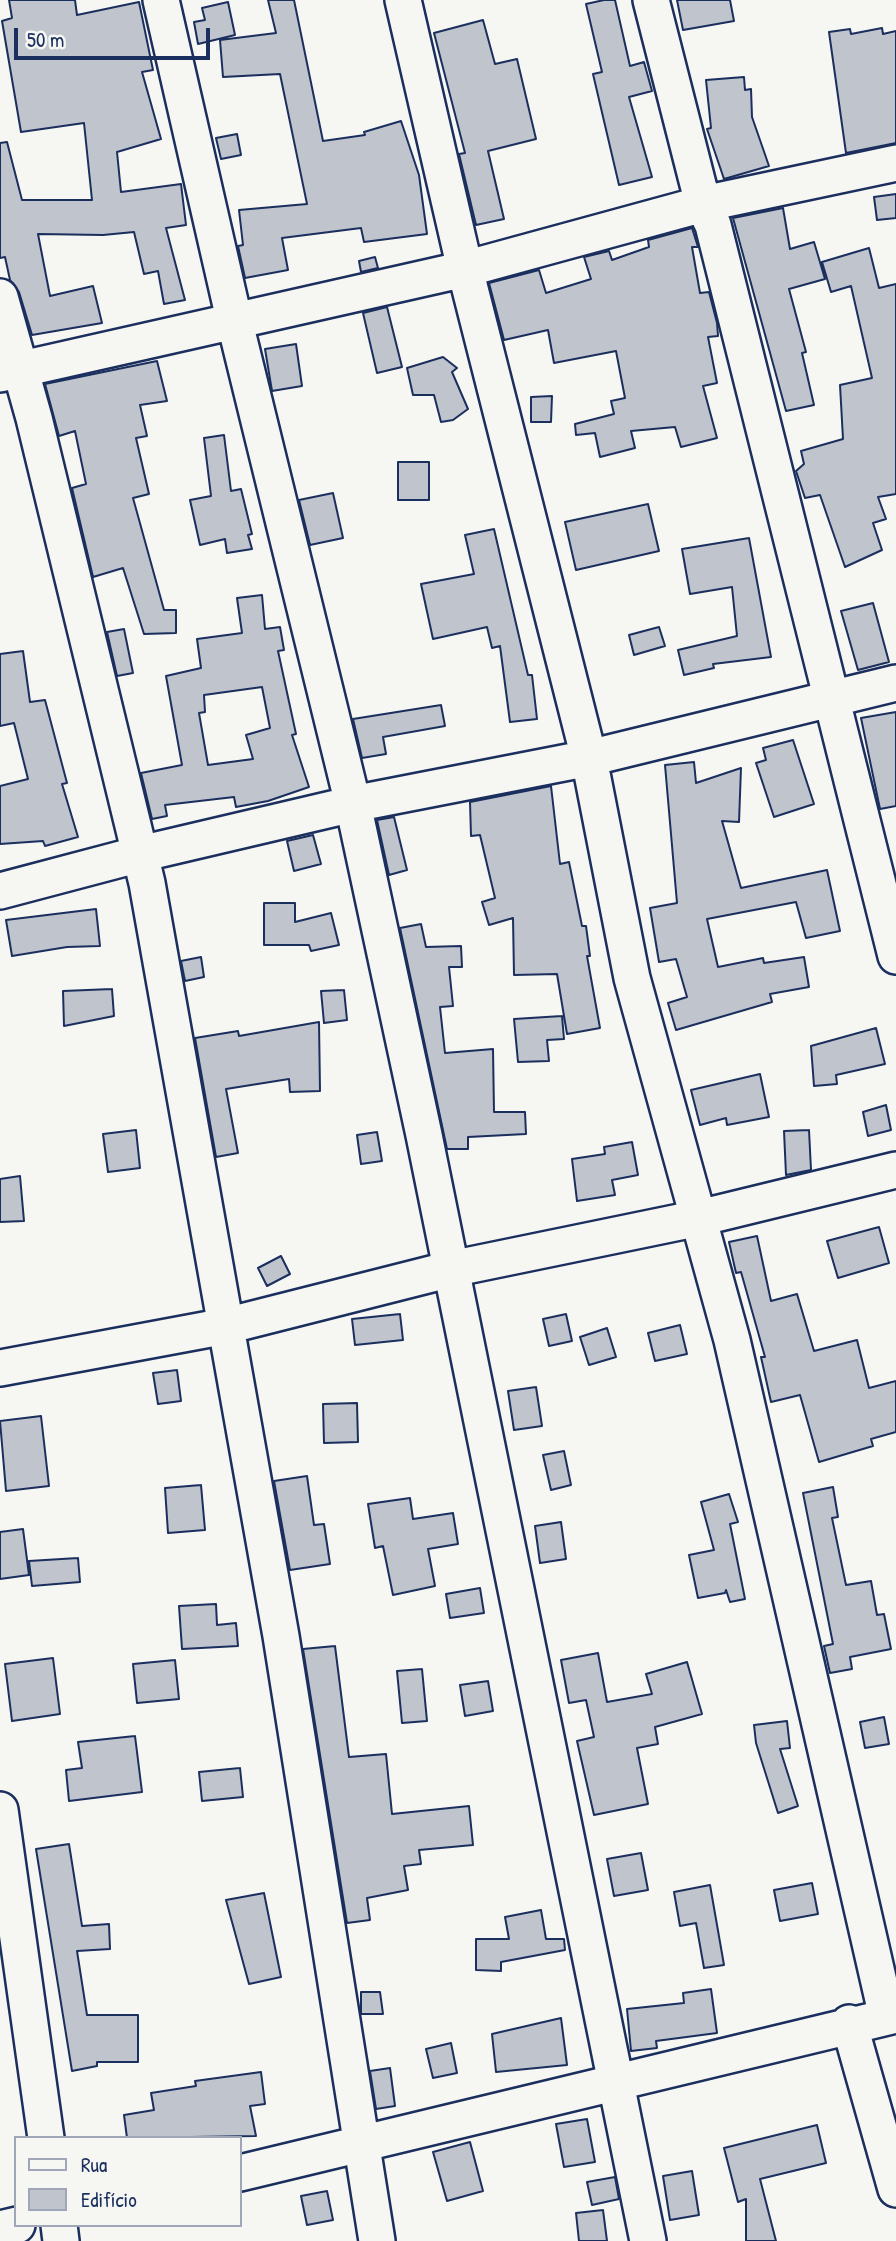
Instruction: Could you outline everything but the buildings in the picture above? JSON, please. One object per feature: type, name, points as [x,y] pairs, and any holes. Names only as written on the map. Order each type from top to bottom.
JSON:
[{"type":"street","points":[[161,0],[234,319],[353,804],[451,1269],[648,2241]]},
{"type":"street","points":[[242,2173],[614,2080],[892,2016],[732,1340],[632,978],[589,758],[466,269],[403,0]]},
{"type":"street","points":[[651,0],[703,204],[713,225],[896,956]]},
{"type":"street","points":[[10,371],[466,269],[703,204],[896,163]]},
{"type":"street","points":[[0,297],[10,371],[139,854],[281,1636],[377,2241]]},
{"type":"street","points":[[0,891],[139,854],[353,804],[589,758],[896,683]]},
{"type":"street","points":[[0,1368],[226,1326],[451,1269],[699,1218],[896,1170]]},
{"type":"street","points":[[0,1810],[46,2136]]},
{"type":"street","points":[[849,2024],[896,2189]]}]
